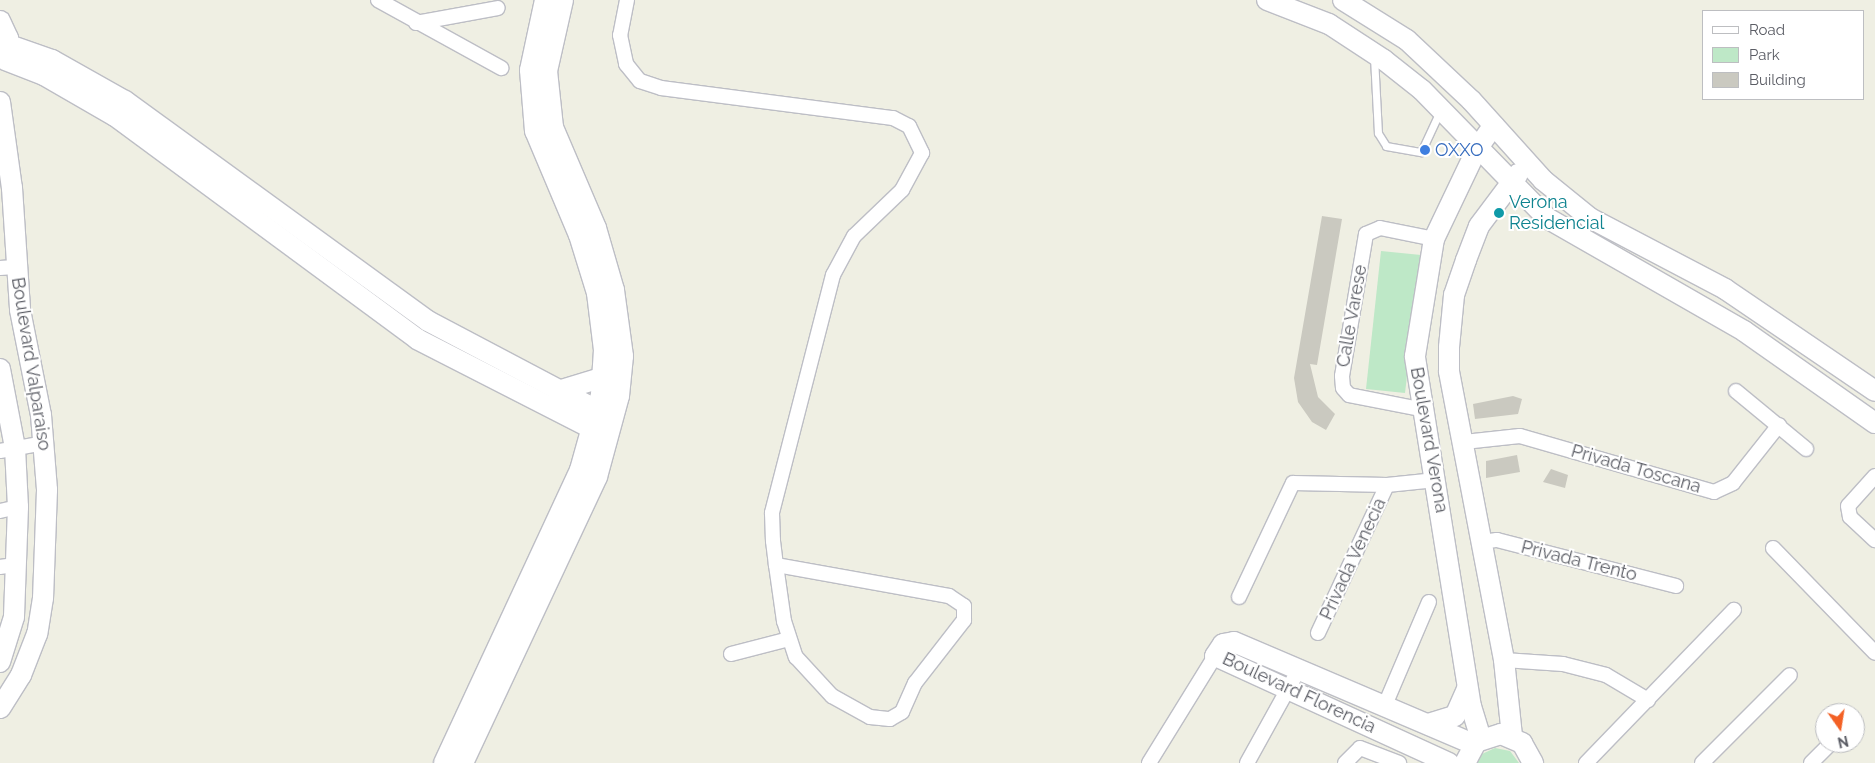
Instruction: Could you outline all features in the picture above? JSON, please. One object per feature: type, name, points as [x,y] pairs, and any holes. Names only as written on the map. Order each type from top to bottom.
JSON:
[{"type":"street","points":[[378,0],[416,23],[501,68]]},
{"type":"street","points":[[455,758],[597,477],[604,425],[604,377],[595,286],[535,131],[530,70],[544,0]]},
{"type":"street","points":[[563,0],[552,40],[549,98],[556,135],[596,228],[614,290],[624,356],[604,425]]},
{"type":"street","points":[[627,0],[620,35],[626,64],[640,81],[661,88],[893,118],[909,126],[922,153],[902,190],[854,236],[834,275],[772,512],[776,565],[789,638],[817,683],[845,707],[870,718],[890,719],[902,712],[915,683],[960,628],[965,614],[964,606],[949,596],[776,565]]},
{"type":"street","points":[[1267,0],[1329,24],[1374,52],[1441,108],[1477,149],[1547,218],[1576,238],[1744,331],[1875,423]]},
{"type":"street","points":[[1343,0],[1407,40],[1494,125],[1527,161],[1590,218],[1725,289],[1875,391]]},
{"type":"street","points":[[416,23],[498,8]]},
{"type":"street","points":[[0,21],[5,57]]},
{"type":"street","points":[[5,57],[44,75],[115,116],[417,339],[604,425]]},
{"type":"street","points":[[5,57],[66,67],[125,101],[405,307],[558,391],[604,425]]},
{"type":"street","name":"Boulevard Valparaiso","points":[[0,102],[12,188],[8,267],[45,443],[42,607],[29,659],[0,708]]},
{"type":"street","name":"Boulevard Verona","points":[[1477,742],[1436,480],[1420,409],[1416,327],[1434,239],[1477,149],[1494,125]]},
{"type":"street","name":"Boulevard Verona","points":[[1512,736],[1504,660],[1449,371],[1454,295],[1479,226],[1527,161]]},
{"type":"street","name":"Calle Varese","points":[[1420,409],[1349,395],[1343,388],[1342,376],[1366,234],[1380,228],[1434,239]]},
{"type":"street","name":"Boulevard Valparaiso","points":[[0,369],[8,450],[9,509],[7,618],[0,662]]},
{"type":"street","points":[[558,391],[604,377]]},
{"type":"street","points":[[1736,391],[1806,449]]},
{"type":"street","name":"Privada Toscana","points":[[1464,442],[1520,436],[1714,492],[1733,483],[1779,425]]},
{"type":"street","points":[[8,450],[45,443]]},
{"type":"street","points":[[1875,476],[1848,506],[1850,516],[1875,540]]},
{"type":"street","name":"Privada Venecia","points":[[1239,597],[1293,483],[1387,485],[1436,480]]},
{"type":"street","name":"Privada Venecia","points":[[1318,633],[1387,485]]},
{"type":"street","name":"Privada Trento","points":[[1482,542],[1497,540],[1676,586]]},
{"type":"street","points":[[1773,548],[1875,653]]},
{"type":"street","points":[[1385,705],[1429,602]]},
{"type":"street","points":[[1586,763],[1734,610]]},
{"type":"street","points":[[731,654],[789,638]]},
{"type":"street","name":"Boulevard Florencia","points":[[1449,763],[1397,755],[1290,688],[1215,656],[1224,644],[1234,642],[1428,724],[1477,742]]},
{"type":"street","points":[[1149,763],[1215,656]]},
{"type":"street","points":[[1504,660],[1563,664],[1606,675],[1648,700]]},
{"type":"street","points":[[1247,763],[1299,669]]},
{"type":"street","points":[[1702,763],[1790,675]]},
{"type":"street","points":[[1428,724],[1455,716],[1468,687]]},
{"type":"street","points":[[1465,763],[1477,742],[1512,736],[1522,743],[1533,763]]},
{"type":"street","points":[[1345,763],[1360,748],[1397,755]]},
{"type":"street","points":[[1811,763],[1821,753]]},
{"type":"lane","points":[[1374,52],[1380,138],[1386,146],[1409,154],[1425,148],[1441,108]]},
{"type":"green space","points":[[1381,251],[1421,255],[1405,393],[1366,389]]},
{"type":"green space","points":[[1495,748],[1510,751],[1519,763],[1476,763],[1482,754]]},
{"type":"building","points":[[1322,216],[1342,219],[1317,365],[1310,364],[1318,397],[1335,414],[1326,430],[1312,422],[1298,402],[1294,378]]},
{"type":"building","points":[[1513,396],[1522,399],[1518,414],[1475,419],[1473,404]]},
{"type":"building","points":[[1517,455],[1520,472],[1486,478],[1486,461]]},
{"type":"building","points":[[1551,469],[1568,475],[1565,488],[1543,482]]},
{"type":"place","name":"OXXO","points":[[1425,150]]},
{"type":"place","name":"Verona Residencial","points":[[1499,213]]}]
